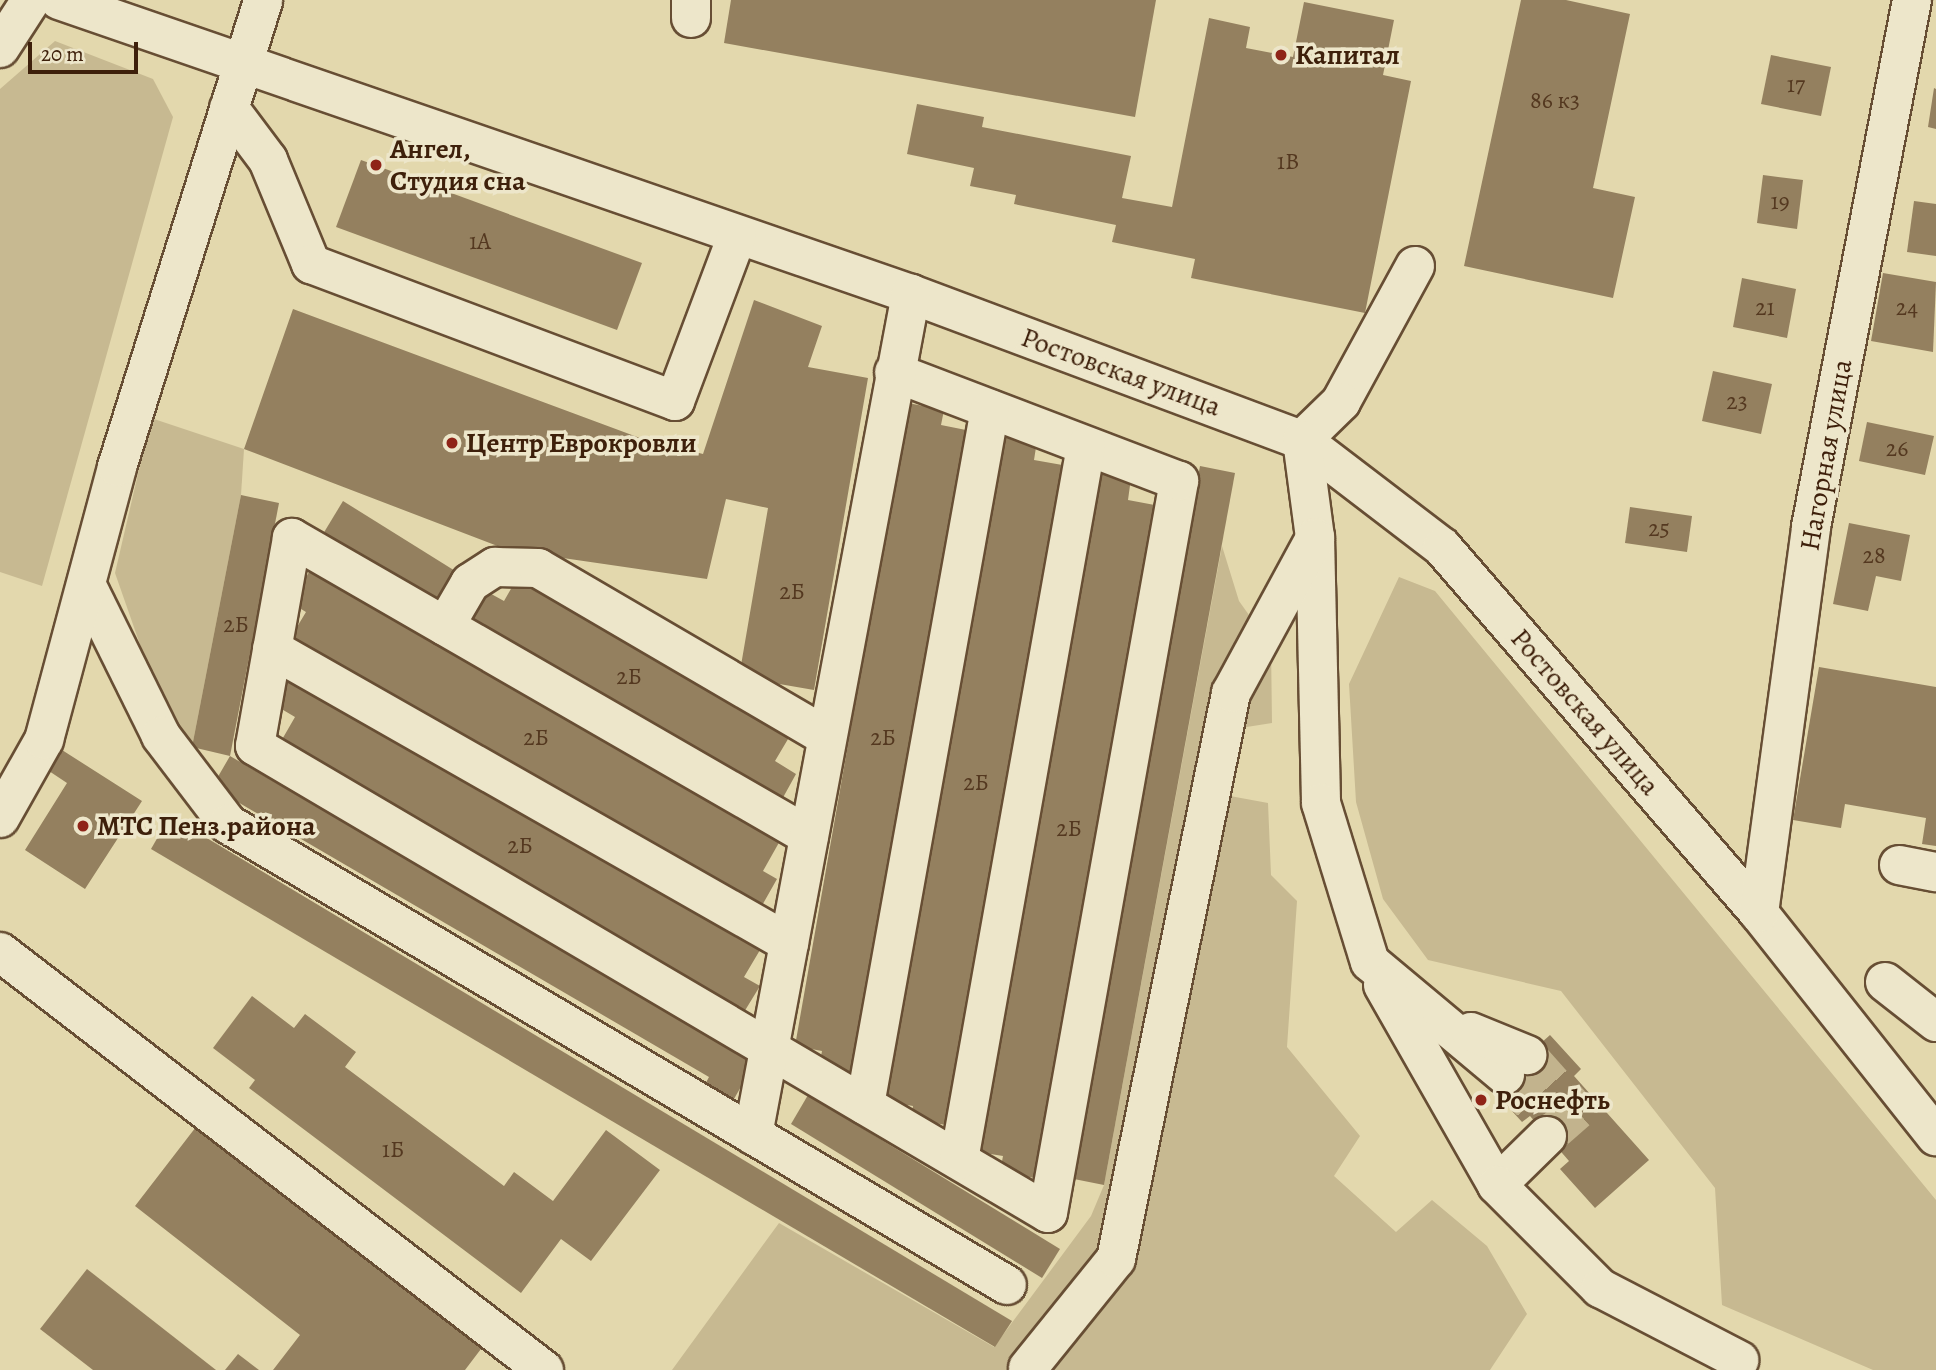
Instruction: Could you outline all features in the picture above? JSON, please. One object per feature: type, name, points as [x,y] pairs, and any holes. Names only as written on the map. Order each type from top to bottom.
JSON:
[{"type":"street","points":[[0,48],[32,0]]},
{"type":"street","name":"Ростовская улица","points":[[59,0],[244,60],[737,236],[911,294],[1302,440],[1442,547],[1759,913],[1931,1131]]},
{"type":"street","points":[[0,818],[44,740],[88,588],[117,467],[263,0]]},
{"type":"street","name":"Нагорная улица","points":[[1759,913],[1811,527],[1912,0]]},
{"type":"street","points":[[229,108],[268,160],[311,264],[675,401],[737,236]]},
{"type":"street","points":[[1415,266],[1341,402],[1302,440],[1315,537],[1321,803],[1370,962],[1497,1185],[1600,1288],[1746,1367]]},
{"type":"street","points":[[753,1135],[894,372],[911,294]]},
{"type":"street","points":[[809,836],[292,538],[255,746],[1048,1213],[1179,481],[894,372]]},
{"type":"street","points":[[865,1105],[990,409]]},
{"type":"street","points":[[959,1160],[1086,446]]},
{"type":"street","points":[[1028,1368],[1116,1259],[1231,693],[1315,537]]},
{"type":"street","points":[[445,626],[470,583],[495,567],[538,568],[826,736]]},
{"type":"street","points":[[88,588],[161,736],[228,824],[1007,1285]]},
{"type":"street","points":[[272,649],[789,943]]},
{"type":"street","points":[[1899,865],[1936,872]]},
{"type":"street","points":[[0,952],[544,1370]]},
{"type":"street","points":[[1370,962],[1436,1017],[1516,1065]]},
{"type":"street","points":[[1885,982],[1936,1022]]},
{"type":"street","points":[[1497,1185],[1547,1136]]},
{"type":"shaded area","points":[[55,41],[153,79],[173,117],[42,586],[0,572],[0,89]]},
{"type":"shaded area","points":[[151,418],[244,449],[241,495],[192,747],[165,716],[115,573]]},
{"type":"shaded area","points":[[1222,546],[1239,601],[1271,646],[1272,723],[1234,729],[1230,796],[1268,803],[1271,875],[1297,901],[1287,1047],[1360,1136],[1334,1176],[1396,1232],[1432,1200],[1487,1246],[1527,1314],[1490,1370],[672,1370],[779,1223],[994,1347],[1091,1216],[1104,1185]]},
{"type":"shaded area","points":[[1399,577],[1435,591],[1936,1200],[1936,1370],[1873,1370],[1722,1305],[1715,1188],[1561,991],[1428,960],[1383,899],[1356,802],[1349,684]]},
{"type":"building","points":[[731,0],[1156,0],[1135,117],[724,43]]},
{"type":"building","points":[[1521,0],[1566,0],[1630,14],[1593,188],[1635,197],[1613,298],[1464,266]]},
{"type":"building","points":[[1304,2],[1394,20],[1383,75],[1411,81],[1365,313],[1191,278],[1195,259],[1112,242],[1116,225],[1014,204],[1016,195],[970,186],[974,168],[907,154],[917,104],[984,117],[982,127],[1131,156],[1122,198],[1172,207],[1209,18],[1250,27],[1246,48],[1293,57]]},
{"type":"building","points":[[1771,55],[1831,67],[1821,116],[1761,104]]},
{"type":"building","points":[[1934,88],[1936,89],[1936,129],[1928,127]]},
{"type":"building","points":[[361,160],[642,263],[617,330],[336,227]]},
{"type":"building","points":[[1763,175],[1803,180],[1797,229],[1757,223]]},
{"type":"building","points":[[1914,201],[1936,204],[1936,256],[1907,252]]},
{"type":"building","points":[[1883,273],[1936,282],[1933,352],[1871,341]]},
{"type":"building","points":[[1742,278],[1796,289],[1787,338],[1733,327]]},
{"type":"building","name":"Центр Еврокровли","points":[[754,300],[822,326],[808,367],[868,378],[814,690],[739,677],[768,508],[726,499],[707,579],[508,550],[244,449],[293,309],[640,438],[703,454]]},
{"type":"building","points":[[1713,371],[1772,384],[1761,434],[1702,421]]},
{"type":"building","points":[[908,403],[944,410],[941,425],[971,431],[858,1074],[819,1067],[822,1051],[795,1046]]},
{"type":"building","points":[[1867,422],[1934,436],[1925,475],[1859,461]]},
{"type":"building","points":[[1001,435],[1037,441],[1034,460],[1068,466],[952,1126],[911,1119],[913,1106],[883,1101]]},
{"type":"building","points":[[1200,466],[1235,473],[1104,1185],[1069,1178]]},
{"type":"building","points":[[1097,472],[1131,478],[1128,500],[1160,506],[1041,1179],[1000,1172],[1003,1156],[978,1152]]},
{"type":"building","points":[[241,495],[279,503],[230,756],[192,747]]},
{"type":"building","points":[[343,501],[460,574],[439,607],[323,534]]},
{"type":"building","points":[[1630,507],[1692,516],[1687,552],[1625,543]]},
{"type":"building","points":[[1849,523],[1910,535],[1901,581],[1876,576],[1868,611],[1833,604]]},
{"type":"building","points":[[312,567],[781,839],[763,871],[777,879],[760,909],[291,637],[306,612],[291,603]]},
{"type":"building","points":[[519,575],[791,734],[775,761],[796,774],[780,803],[466,620],[484,590],[504,601]]},
{"type":"building","points":[[1819,667],[1936,687],[1936,846],[1922,844],[1926,818],[1845,804],[1841,828],[1793,820]]},
{"type":"building","points":[[292,671],[760,950],[744,977],[760,986],[741,1017],[280,743],[295,717],[273,704]]},
{"type":"building","name":"МТС Пенз.района","points":[[62,750],[142,801],[85,889],[25,850],[67,783],[49,771]]},
{"type":"building","points":[[230,756],[755,1062],[730,1106],[702,1090],[709,1077],[212,787]]},
{"type":"building","points":[[170,816],[1012,1321],[995,1347],[151,849]]},
{"type":"building","points":[[252,996],[294,1028],[305,1014],[356,1052],[345,1067],[504,1186],[514,1172],[553,1201],[606,1130],[660,1170],[591,1261],[561,1239],[521,1293],[249,1088],[255,1080],[213,1048]]},
{"type":"building","points":[[1550,1035],[1581,1069],[1574,1076],[1649,1160],[1595,1208],[1560,1169],[1569,1161],[1530,1116],[1522,1122],[1491,1088]]},
{"type":"building","points":[[808,1095],[1060,1249],[1042,1278],[791,1124]]},
{"type":"building","points":[[199,1123],[484,1345],[465,1370],[273,1370],[300,1335],[135,1206]]},
{"type":"building","points":[[87,1269],[216,1370],[93,1370],[40,1329]]},
{"type":"building","points":[[238,1354],[259,1370],[225,1370]]},
{"type":"tunnel","points":[[1527,1055],[1577,1111],[1556,1129]]},
{"type":"tunnel","points":[[1505,1075],[1556,1129],[1547,1136]]},
{"type":"place","name":"Капитал","points":[[1281,55]]},
{"type":"place","name":"Ангел, Студия сна","points":[[376,165]]},
{"type":"place","name":"Центр Еврокровли","points":[[452,443]]},
{"type":"place","name":"МТС Пенз.района","points":[[83,826]]},
{"type":"place","name":"Роснефть","points":[[1481,1100]]}]
